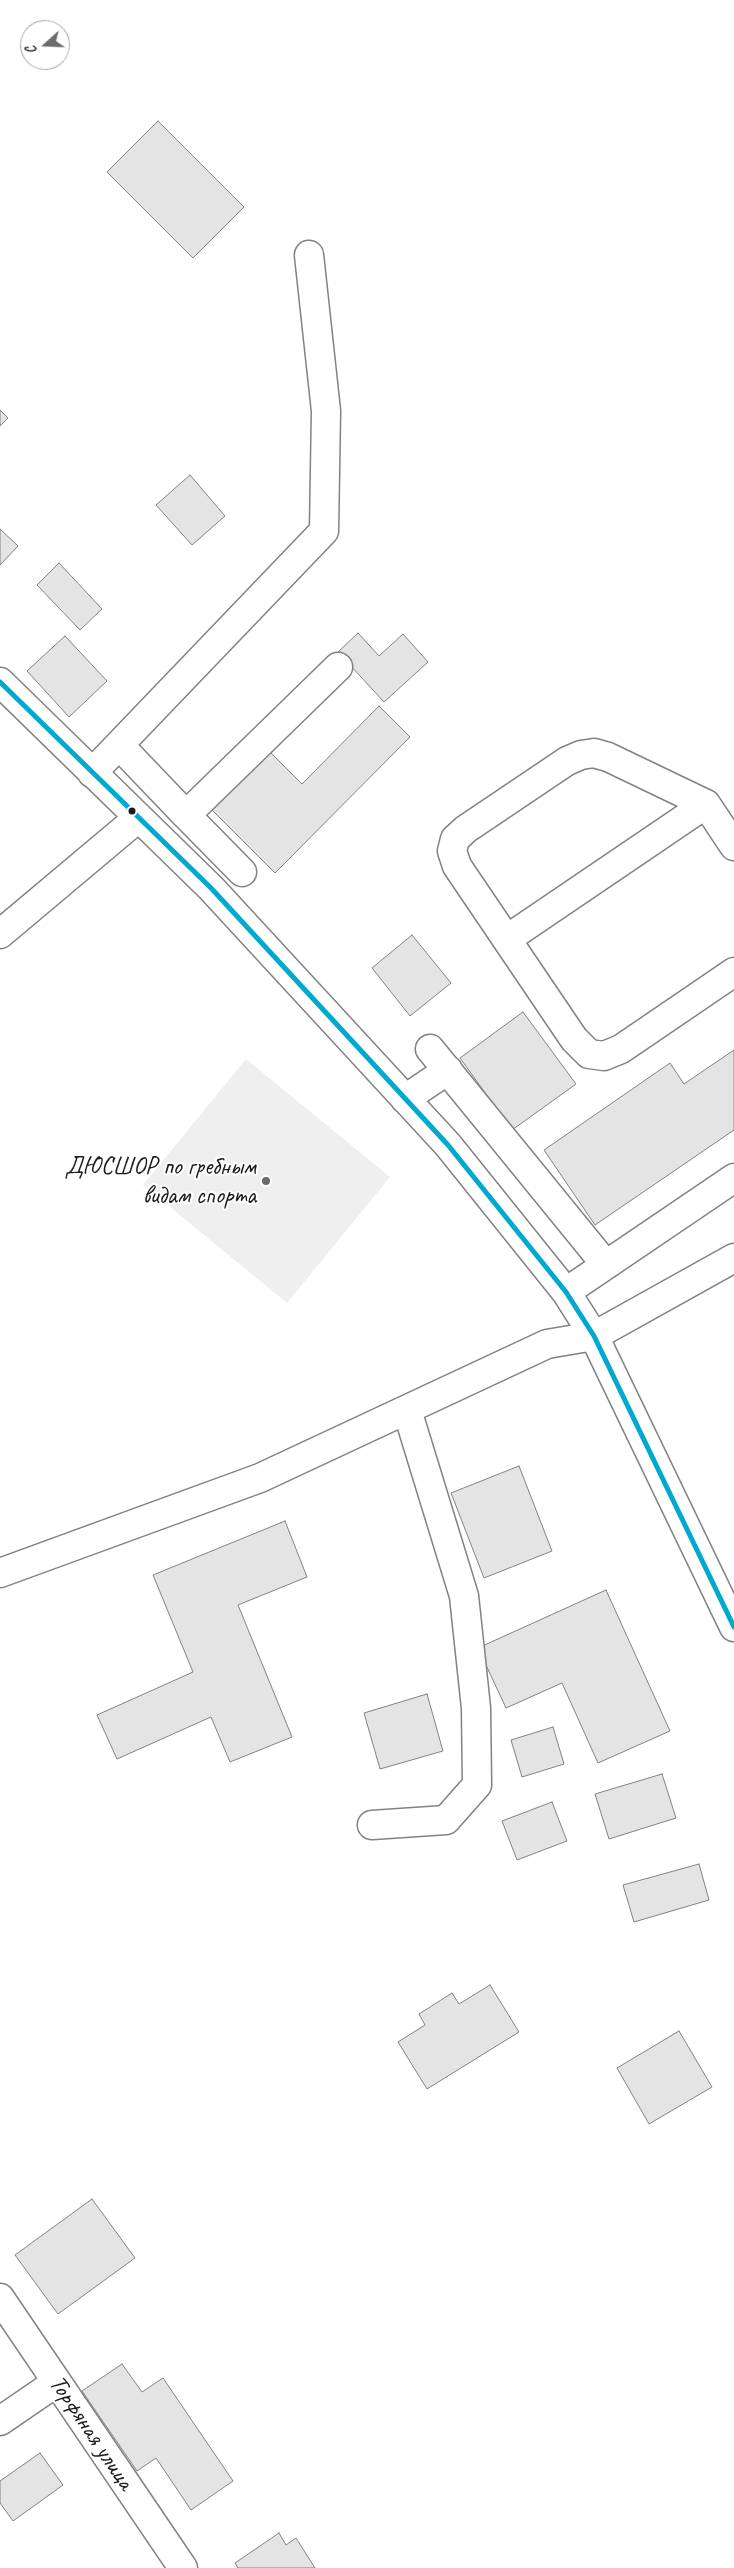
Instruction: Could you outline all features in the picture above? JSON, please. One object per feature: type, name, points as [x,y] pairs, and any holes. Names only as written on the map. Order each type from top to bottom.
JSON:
[{"type":"street","points":[[92,773],[324,531],[326,411],[309,255]]},
{"type":"street","points":[[186,815],[338,667]]},
{"type":"street","points":[[0,682],[211,888],[448,1145],[566,1292],[594,1336],[734,1627]]},
{"type":"street","points":[[119,745],[242,872]]},
{"type":"street","points":[[734,846],[706,804],[608,757],[594,753],[581,754],[567,761],[466,829],[455,839],[452,851],[457,866],[574,1039],[589,1054],[604,1056],[621,1049],[734,972]]},
{"type":"street","points":[[507,939],[706,804]]},
{"type":"street","points":[[0,934],[138,818]]},
{"type":"street","points":[[430,1048],[606,1265]]},
{"type":"street","points":[[405,1099],[448,1070]]},
{"type":"street","points":[[566,1292],[734,1178]]},
{"type":"street","points":[[0,1573],[260,1478],[547,1344],[594,1336],[734,1258]]},
{"type":"street","points":[[372,1825],[446,1820],[477,1785],[476,1708],[464,1596],[407,1410]]},
{"type":"street","name":"Торфяная улица","points":[[0,2298],[183,2568]]},
{"type":"street","points":[[0,2421],[57,2382]]},
{"type":"shaded area","name":"ДЮСШОР по гребным видам спорта","points":[[246,1059],[390,1177],[287,1303],[143,1185]]},
{"type":"building","points":[[158,121],[244,207],[193,258],[107,172]]},
{"type":"building","points":[[0,410],[8,418],[0,426]]},
{"type":"building","points":[[190,475],[225,516],[192,545],[156,505]]},
{"type":"building","points":[[0,529],[18,546],[0,565]]},
{"type":"building","points":[[59,563],[102,609],[80,630],[37,585]]},
{"type":"building","points":[[358,633],[379,656],[403,634],[428,662],[384,702],[338,652]]},
{"type":"building","points":[[65,636],[107,681],[69,717],[27,671]]},
{"type":"building","points":[[379,706],[410,737],[275,873],[212,810],[270,752],[302,784]]},
{"type":"building","points":[[412,935],[451,983],[410,1016],[372,968]]},
{"type":"building","points":[[523,1012],[576,1084],[512,1130],[460,1058]]},
{"type":"building","points":[[734,1050],[734,1130],[595,1225],[544,1150],[670,1063],[684,1084]]},
{"type":"building","points":[[519,1466],[552,1551],[484,1578],[451,1493]]},
{"type":"building","points":[[285,1521],[307,1577],[238,1605],[292,1737],[230,1762],[211,1717],[117,1759],[97,1715],[193,1672],[153,1575]]},
{"type":"building","points":[[606,1590],[670,1731],[598,1763],[562,1683],[506,1708],[478,1648]]},
{"type":"building","points":[[427,1694],[443,1751],[380,1769],[364,1713]]},
{"type":"building","points":[[553,1727],[564,1764],[522,1777],[511,1740]]},
{"type":"building","points":[[662,1774],[676,1818],[609,1839],[595,1794]]},
{"type":"building","points":[[552,1802],[567,1841],[517,1860],[502,1821]]},
{"type":"building","points":[[699,1864],[709,1900],[634,1922],[623,1885]]},
{"type":"building","points":[[490,1985],[519,2032],[427,2089],[398,2042],[425,2025],[419,2014],[452,1993],[459,2004]]},
{"type":"building","points":[[679,2031],[712,2087],[649,2124],[617,2068]]},
{"type":"building","points":[[92,2199],[135,2258],[58,2314],[15,2255]]},
{"type":"building","points":[[122,2364],[142,2392],[163,2378],[233,2481],[191,2510],[156,2458],[137,2471],[82,2391]]},
{"type":"building","points":[[40,2453],[63,2485],[13,2521],[0,2503],[0,2481]]},
{"type":"building","points":[[279,2533],[286,2545],[296,2538],[315,2568],[238,2568],[235,2563]]},
{"type":"transit line","points":[[0,682],[211,888],[448,1145],[566,1292],[594,1336],[734,1627]]},
{"type":"place","name":"ДЮСШОР по гребным видам спорта","points":[[266,1181]]}]
